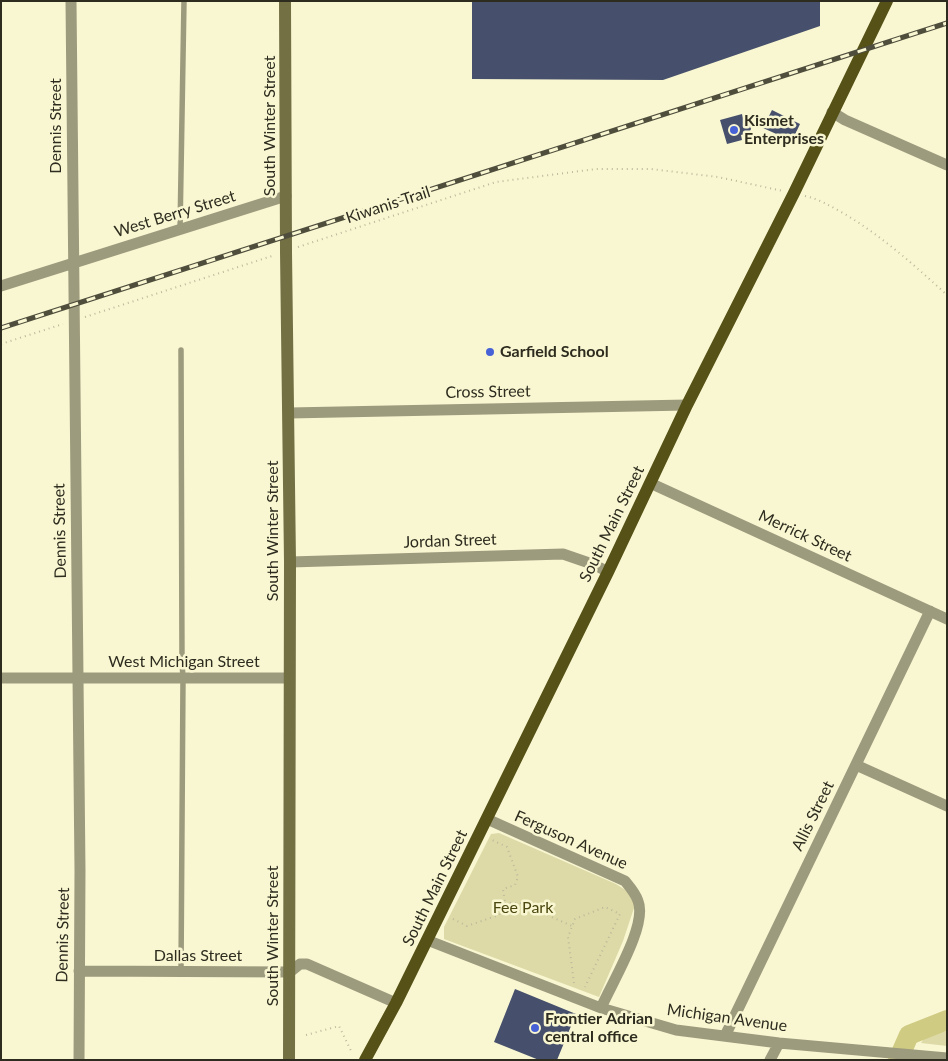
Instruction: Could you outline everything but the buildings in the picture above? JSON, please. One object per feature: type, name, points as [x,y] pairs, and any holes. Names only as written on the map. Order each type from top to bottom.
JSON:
[{"type":"main road","name":"South Main Street","points":[[365,1060],[396,1003],[487,819],[887,1]]},
{"type":"street","name":"Dennis Street","points":[[71,1],[80,870],[79,1060]]},
{"type":"street","name":"South Winter Street","points":[[286,1],[286,252],[290,562],[289,1060]]},
{"type":"street","points":[[832,112],[845,120],[947,165]]},
{"type":"street","name":"West Berry Street","points":[[1,286],[286,196]]},
{"type":"street","name":"Cross Street","points":[[289,413],[688,405]]},
{"type":"street","name":"Merrick Street","points":[[650,483],[947,619]]},
{"type":"street","name":"Jordan Street","points":[[290,562],[564,554],[595,564],[608,572]]},
{"type":"street","name":"Allis Street","points":[[725,1036],[930,611]]},
{"type":"street","name":"West Michigan Street","points":[[1,678],[289,678]]},
{"type":"street","points":[[856,765],[947,806]]},
{"type":"street","name":"Ferguson Avenue","points":[[487,819],[625,881],[632,890],[639,902],[640,916],[635,937],[601,1008]]},
{"type":"street","name":"Michigan Avenue","points":[[427,940],[601,1008],[676,1030],[779,1043],[941,1058]]},
{"type":"street","name":"Dallas Street","points":[[79,971],[290,972],[300,964],[307,964],[396,1003]]},
{"type":"street","points":[[770,1060],[779,1043]]},
{"type":"lane","points":[[180,230],[184,1]]},
{"type":"lane","points":[[181,350],[182,662],[184,678],[181,972]]},
{"type":"path","name":"Kiwanis Trail","points":[[1,344],[496,182],[596,169],[651,169],[718,178],[819,199],[863,225],[907,258],[947,295]]},
{"type":"path","points":[[453,919],[467,926],[499,915],[505,903],[503,889],[515,885],[518,877],[507,847],[492,840]]},
{"type":"path","points":[[505,903],[520,903],[572,926]]},
{"type":"path","points":[[574,983],[568,937],[572,926],[575,919],[605,908],[620,914],[585,987]]},
{"type":"path","points":[[306,1035],[339,1026],[352,1052]]},
{"type":"green space","name":"Fee Park","points":[[499,833],[616,884],[627,891],[635,905],[623,941],[599,997],[444,939],[444,927],[491,834]]},
{"type":"green space","points":[[947,1031],[947,1046],[921,1043],[927,1034]]},
{"type":"waterway","points":[[898,1060],[909,1035],[947,1020]]},
{"type":"railway","points":[[1,328],[947,23]]},
{"type":"place","name":"Kismet Enterprises","points":[[734,130]]},
{"type":"place","name":"Garfield School","points":[[490,352]]},
{"type":"place","name":"Frontier Adrian central office","points":[[535,1028]]}]
